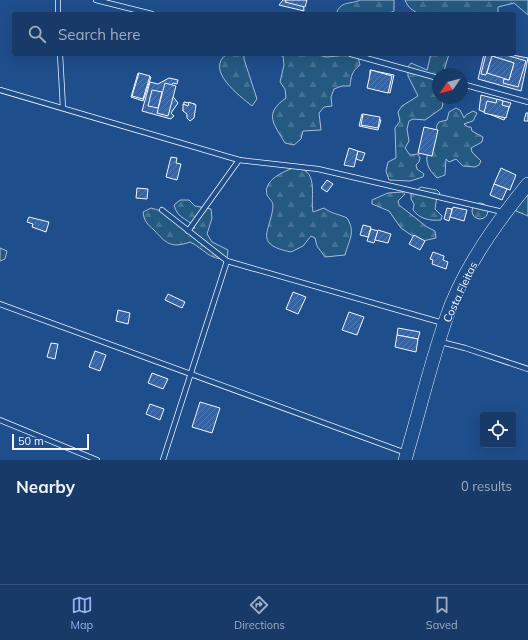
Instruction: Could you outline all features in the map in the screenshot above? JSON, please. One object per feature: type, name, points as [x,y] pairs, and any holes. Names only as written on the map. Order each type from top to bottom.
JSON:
[{"type":"main road","name":"Costa Fleitas","points":[[406,457],[444,323],[460,286],[485,241],[528,184]]},
{"type":"lane","points":[[58,0],[58,12]]},
{"type":"lane","points":[[96,0],[144,12]]},
{"type":"lane","points":[[60,56],[63,108]]},
{"type":"lane","points":[[358,56],[432,76]]},
{"type":"lane","points":[[468,86],[528,102]]},
{"type":"lane","points":[[0,90],[239,160],[318,169],[506,212]]},
{"type":"lane","points":[[188,231],[239,160]]},
{"type":"lane","points":[[162,210],[227,261],[444,323]]},
{"type":"lane","points":[[163,460],[189,374],[227,261]]},
{"type":"lane","points":[[0,304],[406,457]]},
{"type":"lane","points":[[439,341],[528,369]]},
{"type":"lane","points":[[0,420],[97,460]]},
{"type":"green space","points":[[394,0],[394,11],[337,12],[343,5],[356,1]]},
{"type":"green space","points":[[405,0],[528,0],[528,15],[514,3],[498,7],[498,12],[415,12]]},
{"type":"green space","points":[[225,56],[244,56],[257,99],[252,106],[226,82],[220,67],[221,60]]},
{"type":"green space","points":[[283,56],[359,56],[360,65],[352,74],[350,86],[342,86],[334,89],[331,97],[332,106],[324,107],[319,113],[321,130],[303,131],[301,139],[294,145],[285,143],[274,125],[273,119],[275,109],[286,98],[285,89],[280,82],[284,65]]},
{"type":"green space","points":[[430,56],[448,56],[445,68],[432,68],[432,104],[443,104],[442,108],[425,120],[413,119],[409,121],[407,129],[409,141],[405,148],[410,155],[418,154],[420,158],[416,165],[417,169],[424,174],[423,177],[410,181],[389,180],[386,171],[388,162],[396,158],[395,128],[400,121],[398,112],[402,106],[418,96],[408,76],[408,67],[411,63],[427,70]]},
{"type":"green space","points":[[456,108],[460,110],[464,118],[473,111],[477,113],[473,121],[464,124],[471,127],[472,131],[483,137],[482,142],[471,148],[472,152],[481,161],[479,165],[475,167],[463,166],[456,159],[449,162],[446,159],[445,175],[437,178],[428,165],[428,154],[437,124],[447,120],[449,112]]},
{"type":"green space","points":[[293,168],[301,169],[307,172],[310,177],[312,184],[313,212],[324,208],[330,212],[347,218],[350,223],[350,240],[345,255],[325,257],[317,246],[315,238],[311,236],[303,246],[291,252],[279,249],[271,245],[268,241],[267,235],[273,204],[267,195],[268,185],[275,177]]},
{"type":"green space","points":[[421,187],[437,190],[440,193],[437,196],[435,209],[442,216],[441,220],[425,219],[413,210],[414,204],[411,199],[411,194]]},
{"type":"green space","points":[[402,192],[405,194],[398,201],[399,205],[427,227],[435,231],[436,238],[418,242],[414,237],[401,228],[389,211],[372,204],[372,200],[388,193]]},
{"type":"green space","points":[[521,195],[528,195],[528,216],[516,211],[515,204]]},
{"type":"green space","points":[[180,200],[189,200],[195,206],[211,209],[212,218],[207,234],[212,242],[228,250],[227,259],[215,258],[190,242],[178,245],[169,244],[146,222],[143,212],[151,208],[167,214],[182,228],[195,228],[192,224],[180,216],[176,210],[174,205]]},
{"type":"green space","points":[[480,203],[486,205],[488,211],[486,217],[480,219],[474,217],[472,211],[474,205]]},
{"type":"green space","points":[[0,248],[7,251],[5,259],[0,261]]},
{"type":"building","points":[[283,0],[303,0],[304,11],[279,5]]},
{"type":"building","points":[[286,0],[307,0],[305,7],[285,2]]},
{"type":"building","points":[[484,56],[516,56],[528,58],[521,91],[478,79]]},
{"type":"building","points":[[486,56],[492,56],[486,75],[481,74]]},
{"type":"building","points":[[492,56],[510,56],[526,61],[518,87],[503,83],[504,79],[509,80],[514,63]]},
{"type":"building","points":[[492,56],[514,63],[509,80],[487,73]]},
{"type":"building","points":[[370,70],[394,75],[390,93],[370,88]]},
{"type":"building","points":[[371,70],[392,76],[388,93],[367,88]]},
{"type":"building","points":[[138,73],[151,77],[143,101],[131,97]]},
{"type":"building","points":[[139,73],[150,76],[143,99],[132,96]]},
{"type":"building","points":[[169,78],[178,80],[177,84],[173,83],[167,89],[178,103],[171,113],[174,116],[171,119],[142,111],[150,82],[158,84]]},
{"type":"building","points":[[165,83],[176,86],[168,116],[157,113]]},
{"type":"building","points":[[152,90],[162,92],[158,108],[148,106]]},
{"type":"building","points":[[481,95],[511,103],[504,120],[479,110]]},
{"type":"building","points":[[497,99],[503,101],[502,105],[509,107],[506,118],[484,113],[487,101],[496,103]]},
{"type":"building","points":[[184,102],[195,104],[193,117],[187,116],[188,112],[183,111]]},
{"type":"building","points":[[189,102],[196,105],[194,118],[190,121],[187,118],[187,114],[183,111],[183,104],[188,106]]},
{"type":"building","points":[[526,113],[528,113],[528,121],[524,121]]},
{"type":"building","points":[[362,114],[381,120],[378,130],[359,126]]},
{"type":"building","points":[[363,114],[380,117],[378,128],[361,125]]},
{"type":"building","points":[[424,127],[438,130],[432,156],[418,153]]},
{"type":"building","points":[[349,148],[358,151],[354,167],[344,165]]},
{"type":"building","points":[[358,151],[365,153],[362,161],[356,159]]},
{"type":"building","points":[[171,157],[177,158],[176,163],[181,164],[177,180],[166,177]]},
{"type":"building","points":[[501,168],[516,175],[510,190],[494,184]]},
{"type":"building","points":[[327,180],[333,184],[327,192],[321,188]]},
{"type":"building","points":[[494,184],[507,189],[502,200],[490,195]]},
{"type":"building","points":[[137,188],[148,189],[147,199],[136,198]]},
{"type":"building","points":[[453,207],[467,210],[464,221],[450,217]]},
{"type":"building","points":[[447,208],[452,209],[449,221],[444,219]]},
{"type":"building","points":[[29,217],[49,222],[46,232],[32,227],[33,224],[27,222]]},
{"type":"building","points":[[363,225],[371,227],[368,237],[360,235]]},
{"type":"building","points":[[371,229],[378,231],[374,243],[367,241]]},
{"type":"building","points":[[378,230],[391,234],[388,243],[375,240]]},
{"type":"building","points":[[414,235],[425,241],[420,250],[409,244]]},
{"type":"building","points":[[433,252],[444,256],[443,260],[448,262],[446,269],[432,264],[433,260],[430,259]]},
{"type":"building","points":[[293,292],[306,297],[298,314],[286,309]]},
{"type":"building","points":[[168,294],[185,302],[182,308],[165,300]]},
{"type":"building","points":[[118,310],[130,313],[128,324],[116,321]]},
{"type":"building","points":[[349,312],[364,317],[357,335],[342,330]]},
{"type":"building","points":[[398,328],[420,332],[418,339],[397,335]]},
{"type":"building","points":[[397,335],[418,339],[416,352],[395,347]]},
{"type":"building","points":[[51,343],[58,344],[55,359],[47,357]]},
{"type":"building","points":[[95,351],[106,355],[100,371],[89,367]]},
{"type":"building","points":[[152,373],[168,379],[163,389],[148,383]]},
{"type":"building","points":[[200,402],[220,408],[212,433],[192,427]]},
{"type":"building","points":[[150,404],[164,409],[160,420],[146,414]]}]
